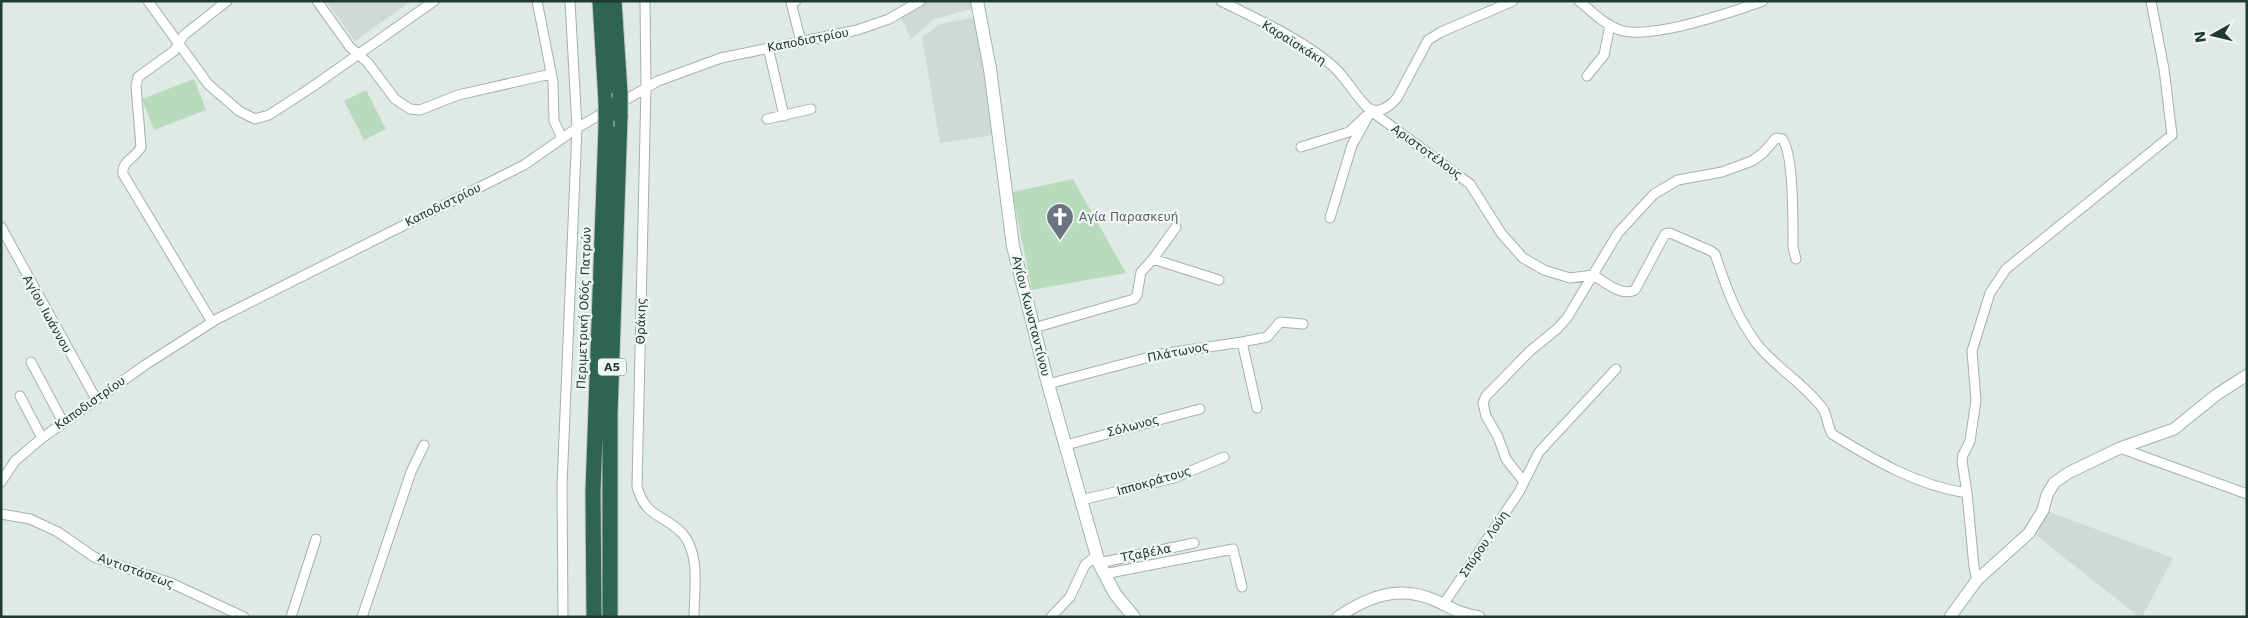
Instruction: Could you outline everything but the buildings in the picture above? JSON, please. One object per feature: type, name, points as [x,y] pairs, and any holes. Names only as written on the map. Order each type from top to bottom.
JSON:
[{"type":"highway","name":"Περιμετρική Οδός Πατρών","points":[[594,617],[593,492],[606,127],[600,1]]},
{"type":"highway","name":"Α5","points":[[610,617],[610,415],[620,116],[614,1]]},
{"type":"main road","name":"Αγίου Κωνσταντίνου","points":[[977,1],[990,69],[1010,231],[1048,384],[1100,564],[1115,594],[1134,617]]},
{"type":"street","points":[[148,1],[213,89],[239,111],[255,119],[269,115],[434,1]]},
{"type":"street","points":[[212,322],[123,172],[124,165],[140,147],[136,86],[138,77],[174,51],[184,35],[227,1]]},
{"type":"street","points":[[317,1],[347,44],[359,54],[395,99],[406,108],[414,110],[425,108],[458,95],[551,74]]},
{"type":"street","points":[[537,1],[551,74],[554,121],[562,138]]},
{"type":"street","points":[[563,617],[562,484],[577,128],[570,1]]},
{"type":"street","name":"Θράκης","points":[[645,1],[646,88],[637,487],[645,506],[682,533],[691,548],[694,564],[694,617]]},
{"type":"street","points":[[796,1],[791,2],[801,42]]},
{"type":"street","name":"Καποδιστρίου","points":[[1,482],[16,461],[63,422],[212,322],[241,305],[524,165],[577,128],[646,88],[678,72],[706,63],[768,47],[843,34],[876,24],[920,1]]},
{"type":"street","name":"Καραϊσκάκη","points":[[1221,1],[1270,26],[1324,60],[1338,72],[1371,111]]},
{"type":"street","points":[[1301,147],[1349,132],[1371,111],[1385,108],[1397,98],[1428,40],[1441,32],[1513,1]]},
{"type":"street","points":[[1579,1],[1610,25],[1628,32],[1654,31],[1762,1]]},
{"type":"street","points":[[1978,580],[1974,567],[1968,493],[1962,461],[1970,441],[1976,400],[1972,351],[1995,282],[2006,269],[2172,135],[2164,69],[2151,1]]},
{"type":"street","points":[[1587,76],[1604,55],[1610,25]]},
{"type":"street","points":[[768,47],[784,116]]},
{"type":"street","points":[[767,119],[811,109]]},
{"type":"street","points":[[1330,218],[1352,145],[1371,111]]},
{"type":"street","name":"Αριστοτέλους","points":[[1371,111],[1470,184],[1501,233],[1523,258],[1544,270],[1570,278],[1593,275]]},
{"type":"street","points":[[1524,482],[1506,459],[1498,437],[1486,416],[1483,403],[1486,396],[1530,351],[1556,330],[1567,318],[1618,233],[1654,194],[1678,180],[1722,172],[1752,161],[1763,153],[1776,138],[1782,138],[1787,149],[1796,259]]},
{"type":"street","name":"Αγίου Ιωάννου","points":[[1,227],[96,399]]},
{"type":"street","points":[[1034,328],[1134,299],[1137,295],[1141,272],[1176,227]]},
{"type":"street","points":[[1593,275],[1622,292],[1629,293],[1635,290],[1664,234],[1670,233],[1684,241],[1711,250],[1715,254],[1732,303],[1756,342],[1824,410],[1832,434],[1913,478],[1941,490],[1968,493]]},
{"type":"street","points":[[1153,259],[1219,280]]},
{"type":"street","name":"Πλάτωνος","points":[[1048,384],[1161,354],[1242,342],[1267,336],[1280,322],[1303,324]]},
{"type":"street","points":[[1242,342],[1257,408]]},
{"type":"street","points":[[32,362],[63,422]]},
{"type":"street","name":"Σπύρου Λούη","points":[[1443,605],[1524,482],[1539,452],[1616,369]]},
{"type":"street","points":[[1950,617],[1978,580],[2029,533],[2043,510],[2047,495],[2054,483],[2068,473],[2120,448],[2174,429],[2216,396],[2247,375]]},
{"type":"street","points":[[20,396],[42,438]]},
{"type":"street","name":"Σόλωνος","points":[[1066,445],[1200,409]]},
{"type":"street","points":[[362,617],[411,472],[424,445]]},
{"type":"street","points":[[2120,448],[2247,494]]},
{"type":"street","name":"Ιπποκράτους","points":[[1081,500],[1174,478],[1224,457]]},
{"type":"street","name":"Αντιστάσεως","points":[[1,514],[30,519],[58,532],[94,557],[171,583],[231,614],[244,617]]},
{"type":"street","points":[[291,617],[316,539]]},
{"type":"street","name":"Τζαβέλα","points":[[1100,564],[1194,544]]},
{"type":"street","points":[[1051,617],[1070,597],[1085,565],[1234,549],[1242,587]]},
{"type":"street","points":[[1338,617],[1369,599],[1387,593],[1413,594],[1430,598],[1459,613],[1479,617]]},
{"type":"shaded area","points":[[326,1],[411,1],[355,41]]},
{"type":"shaded area","points":[[926,1],[974,1],[975,8],[934,19],[911,39],[901,18]]},
{"type":"shaded area","points":[[976,17],[994,135],[940,143],[922,37],[941,24]]},
{"type":"shaded area","points":[[2047,511],[2173,558],[2142,617],[2139,617],[2037,536]]},
{"type":"green space","points":[[194,79],[206,110],[154,130],[142,99]]},
{"type":"green space","points":[[366,90],[386,129],[364,140],[344,101]]},
{"type":"green space","points":[[1073,179],[1126,273],[1032,290],[1012,192]]},
{"type":"place","name":"Αγία Παρασκευή","points":[[1060,241]]}]
